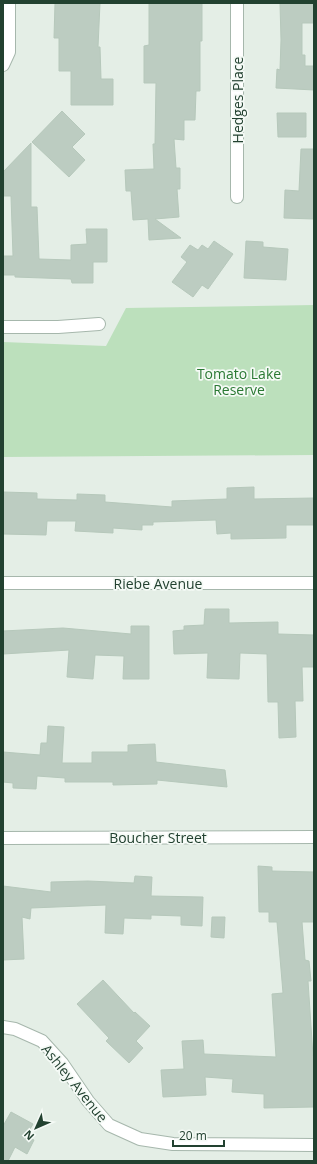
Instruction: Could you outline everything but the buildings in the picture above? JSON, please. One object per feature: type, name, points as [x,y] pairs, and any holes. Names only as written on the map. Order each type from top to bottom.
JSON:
[{"type":"street","points":[[3,65],[9,52],[9,3]]},
{"type":"street","name":"Hedges Place","points":[[237,3],[237,197]]},
{"type":"street","points":[[3,327],[58,327],[99,324]]},
{"type":"street","name":"Riebe Avenue","points":[[3,583],[314,583]]},
{"type":"street","name":"Boucher Street","points":[[3,838],[314,837]]},
{"type":"street","name":"Ashley Avenue","points":[[3,1027],[15,1029],[42,1041],[62,1063],[88,1102],[109,1125],[140,1139],[173,1144],[314,1145]]},
{"type":"green space","name":"Tomato Lake Reserve","points":[[314,305],[314,455],[3,457],[3,342],[106,346],[126,308]]}]
